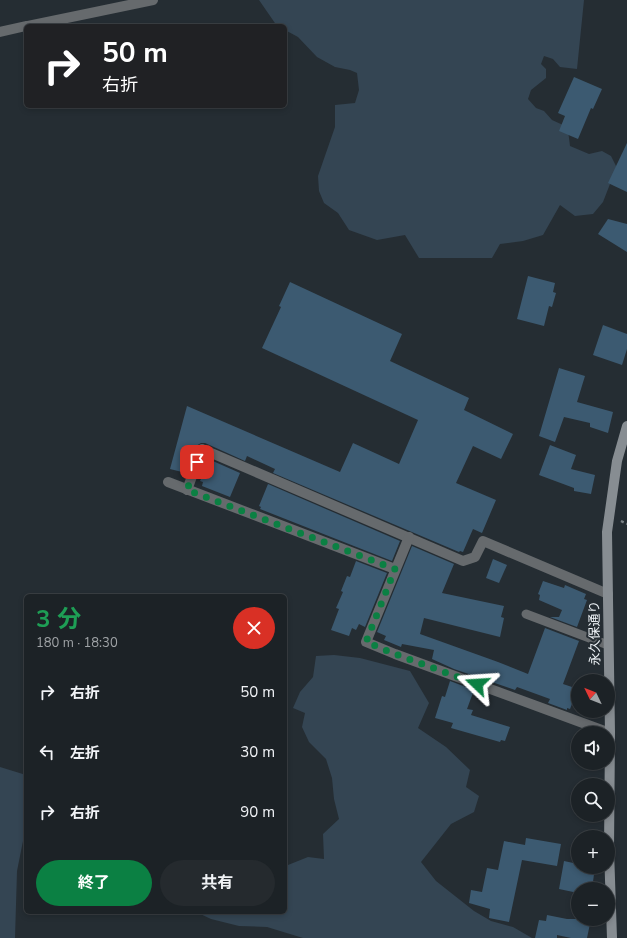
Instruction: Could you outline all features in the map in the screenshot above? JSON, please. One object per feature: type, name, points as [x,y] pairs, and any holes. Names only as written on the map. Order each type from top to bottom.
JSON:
[{"type":"street","points":[[37,24],[153,0]]},
{"type":"street","points":[[0,32],[24,27]]},
{"type":"street","name":"永久保通り","points":[[610,726],[607,532],[617,461],[627,426]]},
{"type":"street","points":[[187,490],[202,449],[463,561],[475,557],[483,541],[608,594]]},
{"type":"street","points":[[168,482],[395,569]]},
{"type":"street","points":[[409,537],[366,642],[591,726]]},
{"type":"street","name":"永久保通り","points":[[610,770],[609,850],[612,938]]},
{"type":"lane","points":[[526,614],[608,645]]},
{"type":"shaded area","points":[[259,0],[584,0],[577,69],[560,67],[553,59],[544,56],[541,64],[546,69],[546,78],[531,90],[528,99],[536,108],[544,111],[552,120],[563,125],[568,130],[570,146],[589,154],[602,151],[611,156],[618,170],[610,184],[603,202],[593,214],[575,216],[560,205],[543,235],[523,241],[500,244],[492,258],[419,258],[405,235],[377,240],[349,230],[338,213],[324,203],[319,191],[318,176],[335,127],[335,105],[355,103],[359,90],[357,73],[335,67],[317,57],[298,37],[287,31],[287,24],[276,24]]},
{"type":"shaded area","points":[[334,655],[360,658],[410,671],[429,703],[418,728],[446,747],[470,770],[466,787],[479,796],[474,812],[451,824],[421,862],[436,881],[474,911],[491,921],[513,927],[532,938],[303,938],[267,927],[239,926],[211,919],[200,914],[287,914],[287,865],[308,857],[324,859],[323,834],[339,819],[334,799],[332,778],[326,759],[309,742],[302,727],[305,713],[293,708],[300,692],[313,677],[316,656]]},
{"type":"shaded area","points":[[0,767],[24,774],[24,836],[17,871],[15,938],[0,938]]},
{"type":"building","points":[[574,77],[602,89],[593,109],[591,108],[578,139],[559,131],[565,116],[558,113]]},
{"type":"building","points":[[627,143],[627,192],[608,183]]},
{"type":"building","points":[[608,219],[627,224],[627,252],[598,234]]},
{"type":"building","points":[[528,276],[555,283],[553,292],[556,293],[552,307],[549,306],[544,326],[517,319]]},
{"type":"building","points":[[290,282],[402,334],[390,361],[469,398],[464,410],[513,434],[501,459],[473,446],[456,483],[496,500],[482,533],[473,529],[463,552],[459,552],[273,473],[275,469],[247,456],[245,461],[205,443],[201,443],[196,446],[186,473],[170,469],[187,406],[340,472],[353,443],[399,464],[418,420],[262,348],[281,307],[279,306]]},
{"type":"building","points":[[603,325],[627,334],[627,349],[622,365],[593,355]]},
{"type":"building","points":[[559,368],[585,376],[577,402],[613,412],[608,433],[590,427],[590,423],[564,417],[555,442],[539,436]]},
{"type":"building","points":[[550,445],[576,455],[571,469],[595,475],[591,494],[574,491],[574,488],[539,475]]},
{"type":"building","points":[[206,458],[240,473],[230,497],[202,486],[203,482],[200,481],[202,477],[199,477]]},
{"type":"building","points":[[268,484],[400,541],[392,561],[260,509],[261,507],[259,506]]},
{"type":"building","points":[[412,546],[454,564],[442,593],[504,606],[501,617],[504,618],[500,637],[424,618],[420,634],[528,674],[545,628],[579,641],[563,684],[571,687],[570,709],[567,708],[567,710],[548,703],[550,699],[517,687],[515,690],[454,669],[432,659],[434,650],[402,644],[401,647],[384,640],[386,636],[377,632]]},
{"type":"building","points":[[493,559],[507,565],[499,583],[486,578]]},
{"type":"building","points":[[356,561],[387,573],[365,627],[359,624],[356,630],[352,628],[349,636],[331,630],[339,609],[336,608],[343,592],[341,591],[347,576],[350,577]]},
{"type":"building","points":[[543,581],[564,588],[565,585],[586,594],[584,599],[587,600],[577,627],[550,617],[559,617],[562,610],[539,600],[540,595],[538,594]]},
{"type":"building","points":[[450,681],[474,690],[467,709],[473,710],[471,715],[510,727],[505,741],[501,740],[500,742],[451,728],[453,723],[435,718],[442,696],[445,697]]},
{"type":"building","points":[[526,838],[561,844],[557,866],[522,860],[509,922],[489,918],[490,909],[469,903],[471,890],[482,892],[487,868],[498,870],[504,841],[525,845]]},
{"type":"building","points":[[564,861],[571,862],[571,874],[594,874],[593,882],[571,882],[571,892],[559,889]]},
{"type":"building","points":[[547,915],[571,919],[571,926],[590,926],[587,938],[571,938],[557,935],[557,938],[535,938],[539,920],[546,921]]},
{"type":"route","points":[[197,462],[187,490],[395,569],[366,642],[477,684]]}]
